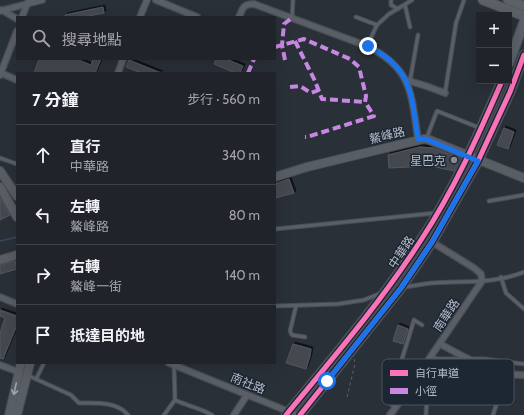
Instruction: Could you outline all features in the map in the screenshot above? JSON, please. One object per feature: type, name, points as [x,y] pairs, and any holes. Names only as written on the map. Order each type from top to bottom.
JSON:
[{"type":"main road","points":[[483,0],[524,16]]},
{"type":"main road","points":[[508,0],[524,6]]},
{"type":"main road","points":[[512,55],[524,22]]},
{"type":"main road","name":"中華路","points":[[293,414],[354,347],[401,288],[432,242],[478,161],[510,92],[524,54]]},
{"type":"main road","name":"中華路","points":[[293,414],[387,290],[422,239],[438,213],[468,156],[501,84]]},
{"type":"street","points":[[1,10],[28,2],[42,0]]},
{"type":"street","points":[[140,16],[147,0]]},
{"type":"street","points":[[156,0],[195,16]]},
{"type":"street","points":[[22,16],[28,2]]},
{"type":"street","points":[[239,16],[243,7],[247,4],[254,4],[368,46],[383,54],[394,63],[408,81],[422,139],[524,178]]},
{"type":"street","points":[[1,10],[16,18]]},
{"type":"street","points":[[16,34],[0,74],[16,80]]},
{"type":"street","points":[[118,72],[123,60]]},
{"type":"street","points":[[408,81],[445,93]]},
{"type":"street","name":"鰲峰路","points":[[276,177],[307,167],[422,139]]},
{"type":"street","points":[[0,172],[16,195]]},
{"type":"street","points":[[0,187],[16,215]]},
{"type":"street","points":[[432,242],[478,271],[481,274],[482,281]]},
{"type":"street","points":[[0,260],[16,255]]},
{"type":"street","name":"南華路","points":[[432,358],[482,281]]},
{"type":"street","points":[[0,297],[16,304]]},
{"type":"street","points":[[440,344],[468,359]]},
{"type":"street","points":[[9,415],[21,364]]},
{"type":"street","points":[[18,415],[30,364]]},
{"type":"street","name":"南社路","points":[[172,364],[293,414]]},
{"type":"street","points":[[0,365],[19,372]]},
{"type":"street","points":[[514,374],[524,375]]},
{"type":"street","points":[[234,415],[247,395]]},
{"type":"street","name":"南華路","points":[[390,415],[398,405]]},
{"type":"lane","points":[[292,18],[293,0]]},
{"type":"lane","points":[[391,0],[391,5],[398,9]]},
{"type":"lane","points":[[368,46],[377,25],[389,14],[412,0]]},
{"type":"lane","points":[[445,93],[456,23],[464,0]]},
{"type":"lane","points":[[404,5],[410,26]]},
{"type":"lane","points":[[356,17],[377,25]]},
{"type":"lane","points":[[408,81],[418,35]]},
{"type":"lane","points":[[422,139],[437,111],[481,128]]},
{"type":"lane","points":[[0,158],[16,164]]},
{"type":"lane","points":[[489,202],[524,194]]},
{"type":"lane","points":[[276,229],[438,213]]},
{"type":"lane","points":[[276,306],[357,302],[387,290],[432,283],[482,281],[524,272]]},
{"type":"lane","points":[[501,277],[506,293],[524,309]]},
{"type":"lane","points":[[296,306],[290,331],[292,334],[306,337]]},
{"type":"lane","points":[[402,359],[414,320],[422,325]]},
{"type":"lane","points":[[432,358],[451,359]]},
{"type":"lane","points":[[478,359],[492,359]]},
{"type":"lane","points":[[514,362],[524,364]]},
{"type":"lane","points":[[36,379],[44,364]]},
{"type":"lane","points":[[164,415],[174,400],[172,364]]},
{"type":"lane","points":[[27,375],[71,395],[79,403],[109,404],[123,410],[128,415]]},
{"type":"lane","points":[[174,400],[201,411],[206,411],[212,415]]},
{"type":"lane","points":[[392,405],[395,409]]},
{"type":"lane","points":[[426,415],[427,405]]},
{"type":"lane","points":[[493,415],[496,405]]},
{"type":"path","points":[[347,397],[354,364],[354,347]]},
{"type":"building","points":[[103,7],[104,13],[88,16],[65,15]]},
{"type":"building","points":[[39,60],[78,60],[91,65],[93,60],[101,60],[95,72],[34,72]]},
{"type":"building","points":[[129,60],[159,72],[138,72],[126,67]]},
{"type":"building","points":[[216,60],[228,60],[243,66],[240,72],[233,72],[214,64]]},
{"type":"building","points":[[504,128],[514,132],[508,149],[497,145]]},
{"type":"building","points":[[420,147],[433,148],[460,158],[454,171],[431,166],[389,168],[388,155]]},
{"type":"building","points":[[289,179],[294,193],[276,198],[276,184]]},
{"type":"building","points":[[0,198],[10,215],[0,220]]},
{"type":"building","points":[[15,261],[16,269],[0,274],[0,265]]},
{"type":"building","points":[[0,310],[16,316],[16,327],[3,359],[0,358],[0,333],[5,318],[0,316]]},
{"type":"building","points":[[398,325],[408,329],[403,344],[393,341]]},
{"type":"building","points":[[293,344],[311,349],[306,369],[286,363]]},
{"type":"waterway","points":[[0,241],[16,237]]},
{"type":"marked path","points":[[285,60],[282,45],[284,24],[292,18]]},
{"type":"marked path","points":[[276,47],[304,39],[350,59],[359,67],[366,96],[365,102],[374,116],[305,137]]},
{"type":"marked path","points":[[295,41],[315,81],[322,99],[365,102]]},
{"type":"marked path","points":[[248,72],[254,60]]},
{"type":"marked path","points":[[290,87],[300,86],[311,93],[319,90]]},
{"type":"cycle path","points":[[300,415],[401,288],[432,242],[478,161],[510,92],[524,55]]},
{"type":"cycle path","points":[[286,415],[373,308],[421,240],[455,182],[475,142],[501,84]]},
{"type":"place","name":"星巴克","points":[[454,160]]},
{"type":"route","points":[[327,381],[401,288],[432,242],[478,161],[426,139],[418,139],[410,90],[406,80],[394,63],[383,54],[368,46]]}]
